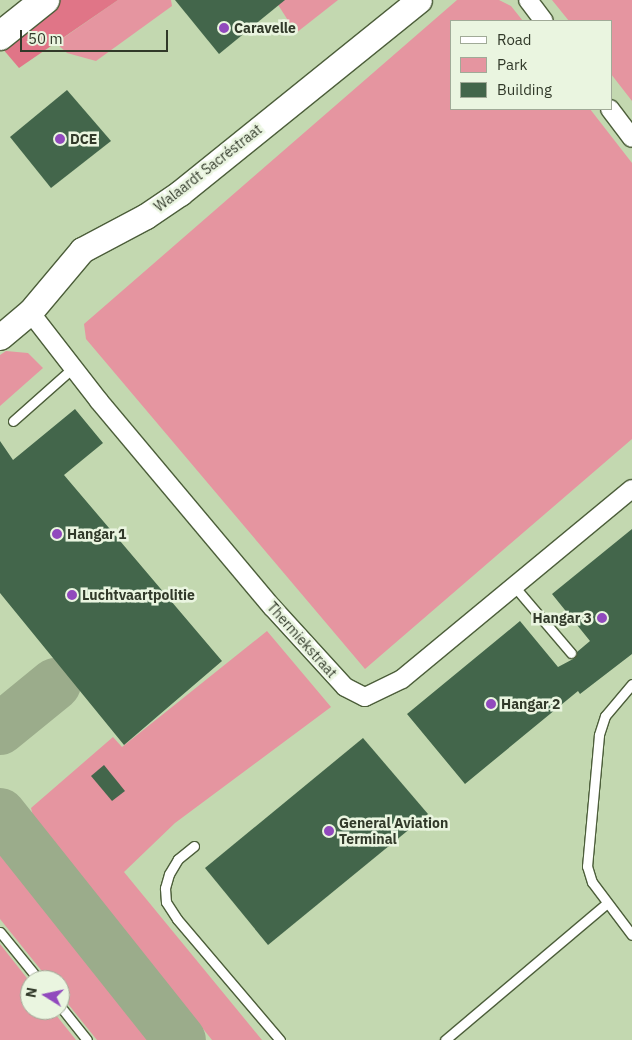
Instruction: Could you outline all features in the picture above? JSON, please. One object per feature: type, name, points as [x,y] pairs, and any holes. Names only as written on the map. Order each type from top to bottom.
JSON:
[{"type":"main road","points":[[0,36],[46,0]]},
{"type":"street","name":"Walaardt Sacréstraat","points":[[0,337],[30,312],[82,250],[146,216],[180,193],[419,0]]},
{"type":"street","points":[[528,0],[543,20]]},
{"type":"street","points":[[611,110],[632,138]]},
{"type":"street","name":"Thermiekstraat","points":[[30,312],[73,368],[272,607],[345,687],[365,697],[402,679],[632,489]]},
{"type":"lane","points":[[14,420],[73,368]]},
{"type":"lane","points":[[514,586],[571,653]]},
{"type":"lane","points":[[632,684],[609,711],[599,735],[588,866],[592,882],[632,935]]},
{"type":"lane","points":[[194,846],[178,860],[169,874],[165,888],[166,902],[177,919],[280,1040]]},
{"type":"lane","points":[[445,1040],[606,903]]},
{"type":"lane","points":[[0,932],[31,970]]},
{"type":"lane","points":[[70,1019],[87,1040]]},
{"type":"green space","points":[[118,0],[171,0],[172,6],[96,61],[67,53],[56,43]]},
{"type":"green space","points":[[275,0],[338,0],[296,33]]},
{"type":"green space","points":[[457,0],[499,0],[511,6],[522,20],[450,20],[450,110],[591,110],[632,163],[632,439],[365,669],[86,339],[84,324]]},
{"type":"green space","points":[[552,0],[632,0],[632,101],[612,75],[612,20],[568,20]]},
{"type":"green space","points":[[6,351],[28,353],[43,368],[0,406],[0,355]]},
{"type":"green space","points":[[267,631],[331,707],[175,823],[124,872],[262,1040],[212,1040],[33,816],[31,808],[113,737],[122,747]]},
{"type":"green space","points":[[0,855],[148,1040],[97,1040],[70,1006],[70,970],[41,970],[0,919]]},
{"type":"green space","points":[[0,944],[21,970],[20,1020],[60,1020],[76,1040],[0,1040]]},
{"type":"shaded area","points":[[61,0],[118,0],[19,68],[2,48]]},
{"type":"building","name":"Caravelle","points":[[175,0],[285,0],[219,54]]},
{"type":"building","name":"DCE","points":[[67,90],[111,141],[51,188],[10,137]]},
{"type":"building","name":"Hangar 1","points":[[75,409],[103,443],[64,475],[222,661],[124,745],[0,593],[0,441],[13,460]]},
{"type":"building","name":"Hangar 2","points":[[632,529],[632,654],[580,694],[578,691],[465,784],[407,714],[520,621],[558,667],[575,658],[577,652],[590,641],[552,594]]},
{"type":"building","name":"General Aviation Terminal","points":[[363,738],[428,814],[268,945],[205,868]]},
{"type":"building","points":[[104,765],[125,791],[112,801],[91,776]]},
{"type":"taxiway","points":[[0,729],[55,684]]},
{"type":"taxiway","points":[[0,814],[180,1040]]},
{"type":"place","name":"Caravelle","points":[[224,28]]},
{"type":"place","name":"DCE","points":[[60,139]]},
{"type":"place","name":"Hangar 1","points":[[57,534]]},
{"type":"place","name":"Luchtvaartpolitie","points":[[72,595]]},
{"type":"place","name":"Hangar 3","points":[[602,618]]},
{"type":"place","name":"Hangar 2","points":[[491,704]]},
{"type":"place","name":"General Aviation Terminal","points":[[329,831]]}]
